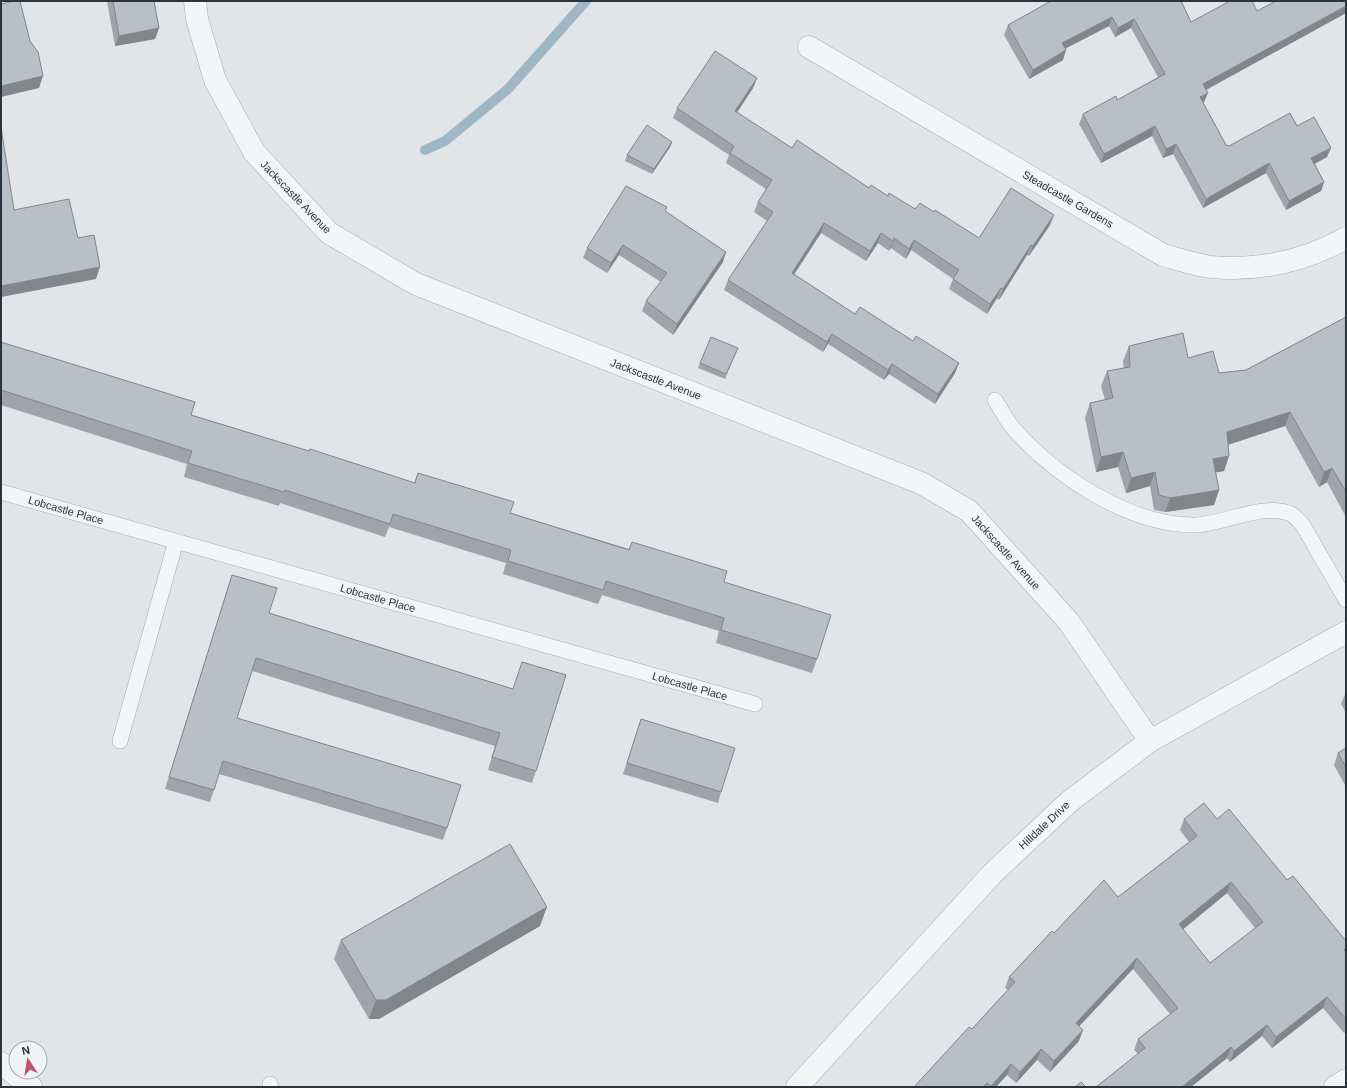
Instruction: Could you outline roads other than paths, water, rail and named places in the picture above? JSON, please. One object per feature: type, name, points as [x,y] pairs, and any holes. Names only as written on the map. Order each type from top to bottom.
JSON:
[{"type":"street","name":"Jackscastle Avenue","points":[[195,1],[197,19],[215,80],[254,152],[329,233],[416,284],[921,483],[969,511],[1069,622],[1150,740]]},
{"type":"street","name":"Steadcastle Gardens","points":[[809,47],[1163,255],[1210,267],[1261,266],[1298,259],[1330,247],[1346,238]]},
{"type":"street","name":"Hilldale Drive","points":[[797,1087],[993,873],[1070,801],[1150,740],[1346,632]]},
{"type":"street","points":[[1,1063],[31,1087]]},
{"type":"street","points":[[1335,1087],[1346,1080]]},
{"type":"lane","points":[[995,400],[1012,427],[1031,446],[1070,479],[1125,510],[1162,522],[1196,525],[1258,513],[1280,511],[1293,515],[1302,524],[1346,600]]},
{"type":"lane","name":"Lobcastle Place","points":[[1,492],[755,704]]},
{"type":"lane","points":[[120,741],[176,541]]},
{"type":"waterway","points":[[425,150],[445,141],[508,89],[586,1]]}]
